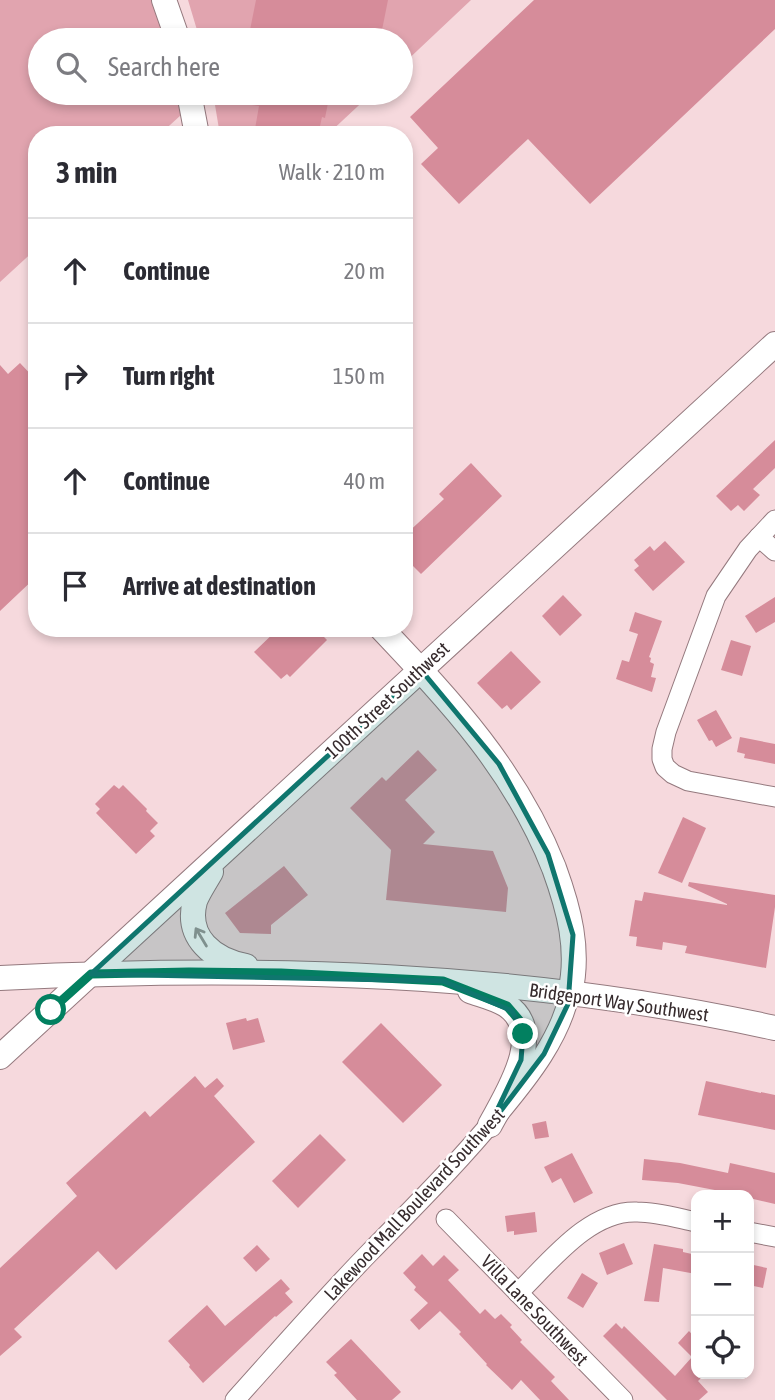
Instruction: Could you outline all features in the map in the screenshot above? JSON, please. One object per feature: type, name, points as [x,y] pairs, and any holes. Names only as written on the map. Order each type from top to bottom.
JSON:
[{"type":"main road","points":[[164,0],[174,28]]},
{"type":"main road","points":[[191,105],[195,126]]},
{"type":"main road","name":"100th Street Southwest","points":[[0,1057],[775,344]]},
{"type":"main road","points":[[390,637],[464,719],[499,764],[523,802],[562,889],[571,923],[575,956],[570,993]]},
{"type":"main road","points":[[222,853],[196,898],[193,922],[196,932],[214,954],[224,960],[281,973]]},
{"type":"main road","name":"Bridgeport Way Southwest","points":[[0,978],[189,972],[281,973],[443,981],[570,993],[697,1012],[775,1028]]},
{"type":"main road","points":[[443,981],[507,1006],[516,1015],[521,1026],[521,1060],[514,1080],[489,1125]]},
{"type":"street","points":[[775,520],[729,575],[710,608],[666,732],[661,754],[665,767],[682,779],[775,797]]},
{"type":"street","points":[[759,537],[775,551]]},
{"type":"street","name":"Lakewood Mall Boulevard Southwest","points":[[235,1400],[489,1125],[544,1054],[562,1021],[570,993]]},
{"type":"street","points":[[518,1293],[568,1243],[605,1218],[636,1212],[691,1221]]},
{"type":"street","name":"Villa Lane Southwest","points":[[446,1219],[623,1400]]},
{"type":"street","points":[[754,1233],[775,1237]]},
{"type":"highlighted area","points":[[421,670],[499,764],[548,854],[573,935],[568,1004],[544,1054],[490,1125],[521,1060],[523,1034],[512,1011],[443,981],[91,974]]},
{"type":"shaded area","points":[[0,0],[164,0],[174,28],[28,28],[28,105],[192,105],[169,126],[28,126],[28,256],[0,282]]},
{"type":"shaded area","points":[[188,0],[471,0],[413,55],[413,28],[196,28]]},
{"type":"shaded area","points":[[215,105],[359,105],[337,126],[218,126]]},
{"type":"building","points":[[256,0],[388,0],[382,28],[250,28]]},
{"type":"building","points":[[534,0],[775,0],[775,29],[590,204],[528,139],[459,204],[421,164],[438,148],[410,117]]},
{"type":"building","points":[[252,105],[328,105],[320,126],[256,126],[259,106]]},
{"type":"building","points":[[20,363],[28,371],[28,585],[0,611],[0,365],[8,374]]},
{"type":"building","points":[[775,440],[775,468],[753,489],[760,495],[744,511],[738,505],[731,511],[716,496]]},
{"type":"building","points":[[471,463],[502,496],[421,574],[413,566],[413,528],[444,499],[439,494]]},
{"type":"building","points":[[665,541],[685,562],[653,591],[634,570],[639,566],[634,560],[650,546],[654,551]]},
{"type":"building","points":[[563,595],[582,615],[560,636],[542,616]]},
{"type":"building","points":[[775,597],[775,622],[756,633],[745,616]]},
{"type":"building","points":[[635,612],[662,621],[649,657],[654,664],[651,677],[656,678],[652,692],[616,679],[622,660],[629,662],[638,634],[629,631]]},
{"type":"building","points":[[270,637],[324,637],[327,640],[290,677],[287,674],[281,679],[254,652]]},
{"type":"building","points":[[731,640],[751,646],[742,676],[721,670]]},
{"type":"building","points":[[511,651],[541,682],[511,710],[507,705],[502,709],[477,683]]},
{"type":"building","points":[[716,710],[732,738],[716,747],[712,740],[709,741],[697,720]]},
{"type":"building","points":[[740,737],[775,744],[775,764],[744,758],[745,754],[737,752]]},
{"type":"building","points":[[418,750],[437,770],[405,800],[435,832],[423,844],[493,851],[508,888],[506,912],[386,900],[391,850],[350,808],[382,777],[386,781]]},
{"type":"building","points":[[114,785],[119,789],[123,785],[158,823],[150,831],[155,836],[136,854],[96,813],[100,809],[95,804]]},
{"type":"building","points":[[683,817],[706,828],[682,883],[658,873]]},
{"type":"building","points":[[284,866],[308,895],[271,925],[271,934],[240,933],[225,913]]},
{"type":"building","points":[[689,882],[775,895],[766,968],[685,953],[687,946],[663,942],[662,950],[636,946],[637,937],[629,936],[635,900],[642,901],[644,892],[727,905],[688,886]]},
{"type":"building","points":[[246,1018],[247,1021],[258,1018],[265,1042],[233,1050],[226,1023]]},
{"type":"building","points":[[381,1023],[442,1085],[403,1123],[342,1062]]},
{"type":"building","points":[[195,1076],[205,1088],[217,1078],[224,1086],[214,1096],[255,1142],[116,1270],[98,1251],[14,1329],[22,1337],[0,1356],[0,1268],[77,1196],[66,1183],[145,1111],[150,1117]]},
{"type":"building","points":[[706,1081],[775,1095],[775,1130],[698,1115]]},
{"type":"building","points":[[546,1121],[549,1137],[535,1139],[532,1124]]},
{"type":"building","points":[[320,1134],[346,1160],[298,1208],[272,1181]]},
{"type":"building","points":[[572,1153],[593,1193],[574,1203],[561,1178],[552,1183],[544,1167]]},
{"type":"building","points":[[644,1159],[728,1173],[730,1163],[775,1173],[775,1204],[754,1199],[754,1190],[715,1190],[642,1180]]},
{"type":"building","points":[[535,1212],[537,1232],[514,1235],[514,1231],[507,1232],[505,1216]]},
{"type":"building","points":[[624,1243],[633,1264],[607,1275],[599,1253]]},
{"type":"building","points":[[654,1244],[683,1249],[683,1252],[691,1254],[691,1273],[663,1268],[659,1302],[644,1301]]},
{"type":"building","points":[[257,1245],[270,1259],[256,1272],[243,1258]]},
{"type":"building","points":[[422,1254],[433,1266],[444,1255],[459,1270],[448,1280],[480,1314],[485,1309],[495,1319],[501,1314],[512,1325],[510,1327],[522,1340],[520,1342],[555,1377],[551,1381],[569,1400],[540,1400],[521,1380],[512,1390],[486,1365],[459,1334],[461,1332],[440,1311],[419,1330],[410,1320],[428,1303],[414,1290],[416,1287],[403,1273]]},
{"type":"building","points":[[754,1265],[767,1268],[763,1288],[754,1286]]},
{"type":"building","points":[[582,1273],[598,1283],[583,1308],[567,1298]]},
{"type":"building","points":[[281,1279],[290,1289],[285,1293],[293,1302],[203,1383],[168,1341],[207,1305],[225,1326]]},
{"type":"building","points":[[616,1323],[622,1329],[624,1326],[675,1376],[691,1358],[691,1379],[700,1379],[698,1381],[708,1392],[699,1400],[667,1400],[603,1336]]},
{"type":"building","points":[[689,1331],[691,1333],[691,1356],[678,1343]]},
{"type":"building","points":[[351,1339],[401,1392],[392,1400],[357,1400],[334,1375],[337,1373],[326,1362]]},
{"type":"route","points":[[51,1010],[91,974],[189,972],[333,975],[443,981],[507,1006],[519,1020],[523,1034]]}]
